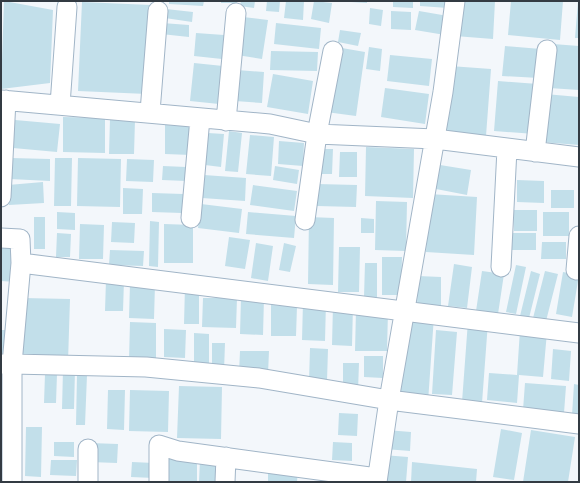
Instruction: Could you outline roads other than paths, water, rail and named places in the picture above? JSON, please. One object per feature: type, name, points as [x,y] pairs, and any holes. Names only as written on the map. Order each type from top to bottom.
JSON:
[{"type":"street","points":[[159,482],[159,445],[178,451],[226,457],[302,475],[377,480],[404,311],[435,139],[455,1]]},
{"type":"street","points":[[60,105],[67,7]]},
{"type":"street","points":[[150,112],[158,10]]},
{"type":"street","points":[[226,120],[236,13]]},
{"type":"street","points":[[535,152],[547,50]]},
{"type":"street","points":[[305,220],[317,134],[333,51]]},
{"type":"street","points":[[1,197],[4,100],[270,124],[317,134],[435,139],[579,157]]},
{"type":"street","points":[[191,218],[200,118]]},
{"type":"street","points":[[501,267],[507,148]]},
{"type":"street","points":[[576,270],[579,236]]},
{"type":"street","points":[[1,238],[20,239],[21,263],[9,297],[7,364],[12,482]]},
{"type":"street","points":[[21,263],[579,333]]},
{"type":"street","points":[[7,364],[146,367],[259,378],[389,400],[579,424]]},
{"type":"street","points":[[88,449],[88,482]]},
{"type":"street","points":[[225,482],[226,457]]}]
